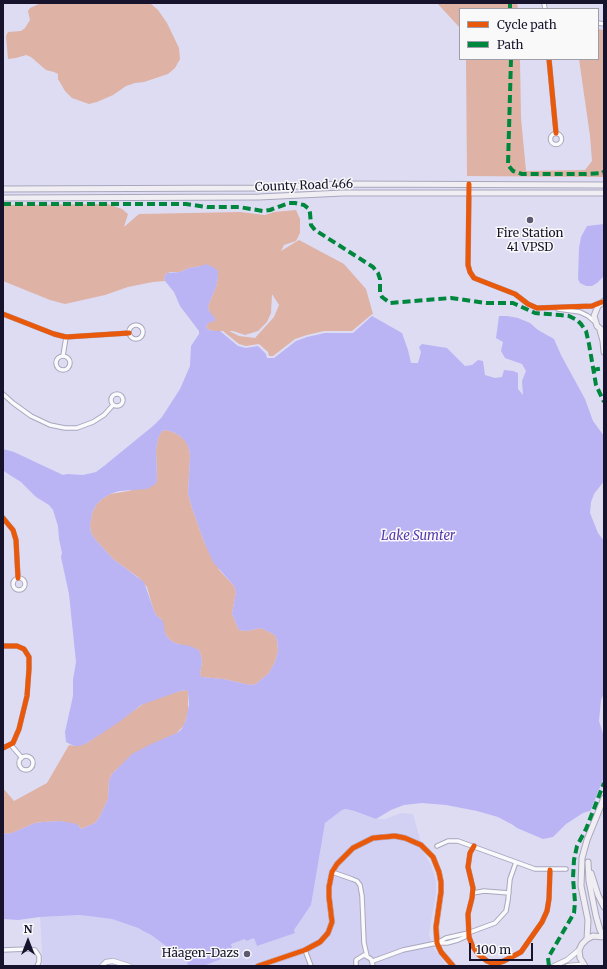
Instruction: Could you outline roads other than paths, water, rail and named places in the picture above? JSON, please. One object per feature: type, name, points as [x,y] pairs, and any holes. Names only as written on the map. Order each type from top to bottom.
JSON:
[{"type":"main road","name":"County Road 466","points":[[3,189],[222,188],[340,184],[604,185]]},
{"type":"main road","name":"County Road 466","points":[[3,198],[206,198],[343,193],[604,193]]},
{"type":"main road","points":[[603,302],[595,311],[595,322],[602,331],[604,352]]},
{"type":"main road","points":[[587,939],[588,920],[581,881],[582,858],[604,798]]},
{"type":"main road","points":[[586,848],[589,881],[596,916],[600,930],[604,937]]},
{"type":"main road","points":[[588,862],[598,895],[604,907]]},
{"type":"main road","points":[[585,966],[580,958],[579,950],[582,944],[593,936],[604,937]]},
{"type":"street","points":[[549,60],[556,133]]},
{"type":"street","points":[[469,184],[468,265],[472,275],[477,280],[515,294],[532,306],[580,312],[595,322]]},
{"type":"street","points":[[549,308],[592,306],[603,302]]},
{"type":"street","points":[[3,314],[54,334],[66,337],[130,333]]},
{"type":"street","points":[[64,356],[66,337]]},
{"type":"street","points":[[3,394],[31,416],[50,425],[65,428],[77,428],[93,422],[104,415],[113,405]]},
{"type":"street","points":[[3,518],[10,526],[16,540],[18,578]]},
{"type":"street","points":[[3,646],[21,647],[26,651],[29,660],[29,683],[24,711],[15,740],[10,745],[3,748]]},
{"type":"street","points":[[10,745],[22,758]]},
{"type":"street","points":[[260,966],[305,950],[320,942],[328,933],[332,922],[329,896],[332,872],[343,856],[353,848],[373,838],[395,836],[405,838],[421,845],[433,857],[441,882],[436,927],[437,943],[453,966]]},
{"type":"street","points":[[437,846],[452,840],[466,843],[535,869],[566,869]]},
{"type":"street","points":[[474,846],[470,853],[468,867],[473,893],[468,914],[468,933],[475,950],[482,958],[490,963],[501,963],[521,952],[537,930],[547,911],[550,870]]},
{"type":"street","points":[[373,961],[403,950],[437,943],[446,938],[468,933],[499,920],[506,911],[510,879],[516,862]]},
{"type":"street","points":[[332,872],[352,879],[360,885],[362,896],[364,943],[367,956],[373,961]]},
{"type":"street","points":[[473,893],[484,891],[509,893]]},
{"type":"street","points":[[3,950],[35,950],[39,956],[37,966]]},
{"type":"street","points":[[305,950],[311,966]]},
{"type":"street","points":[[554,966],[567,960],[579,950]]},
{"type":"street","points":[[356,966],[358,958],[361,956],[367,956]]},
{"type":"street","points":[[102,966],[106,962],[113,961],[129,966]]},
{"type":"street","points":[[373,961],[373,966]]},
{"type":"street","points":[[568,966],[585,966]]},
{"type":"water","points":[[604,224],[604,276],[592,286],[586,286],[580,283],[578,279],[579,248],[581,237],[587,226]]},
{"type":"water","name":"Lake Sumter","points":[[206,264],[218,271],[216,287],[208,306],[209,311],[215,318],[215,321],[208,323],[206,327],[207,329],[220,331],[238,346],[246,348],[258,346],[266,354],[267,358],[274,358],[296,341],[307,337],[325,333],[353,333],[372,316],[402,333],[411,363],[418,363],[421,352],[419,347],[422,344],[447,348],[465,366],[472,365],[478,360],[483,361],[485,375],[495,378],[502,377],[504,370],[518,373],[518,389],[523,395],[522,381],[526,371],[522,364],[505,358],[501,351],[503,342],[496,338],[499,316],[518,318],[530,323],[538,330],[554,339],[585,399],[593,421],[604,436],[604,481],[594,494],[591,502],[590,513],[598,533],[604,541],[604,693],[601,700],[599,721],[604,737],[604,815],[593,810],[583,813],[566,824],[553,837],[543,839],[517,828],[498,817],[446,805],[422,803],[404,805],[391,810],[376,819],[354,811],[346,809],[342,810],[325,823],[311,905],[294,930],[295,933],[257,946],[254,938],[246,941],[245,939],[231,944],[234,954],[203,966],[188,966],[184,959],[151,935],[138,928],[112,919],[80,915],[40,917],[18,920],[3,919],[3,834],[12,833],[35,823],[43,822],[61,821],[77,824],[81,829],[95,823],[108,799],[109,781],[112,774],[132,754],[181,730],[186,720],[189,704],[187,690],[180,691],[141,705],[119,722],[87,743],[80,746],[74,746],[66,742],[65,732],[73,696],[73,680],[76,662],[69,594],[61,557],[62,553],[58,526],[53,510],[49,505],[36,497],[21,482],[5,472],[3,469],[3,449],[14,452],[63,475],[83,475],[96,472],[153,426],[162,417],[180,389],[190,366],[191,346],[199,334],[199,331],[180,306],[174,292],[165,281],[164,277],[167,273],[180,272],[189,268]],"holes":[[[167,430],[175,433],[186,442],[189,449],[188,493],[205,544],[213,562],[234,586],[236,592],[232,614],[239,630],[246,631],[261,628],[275,635],[277,640],[278,651],[275,662],[269,673],[256,684],[250,685],[223,679],[201,677],[200,673],[202,662],[199,650],[190,646],[178,644],[168,638],[165,633],[163,621],[156,615],[144,582],[113,559],[91,533],[90,525],[92,513],[96,505],[102,499],[119,491],[147,489],[157,482],[156,450],[158,438],[162,431]]]},
{"type":"place","name":"Fire Station 41 VPSD","points":[[530,220]]},
{"type":"place","name":"Häagen-Dazs","points":[[247,954]]}]
